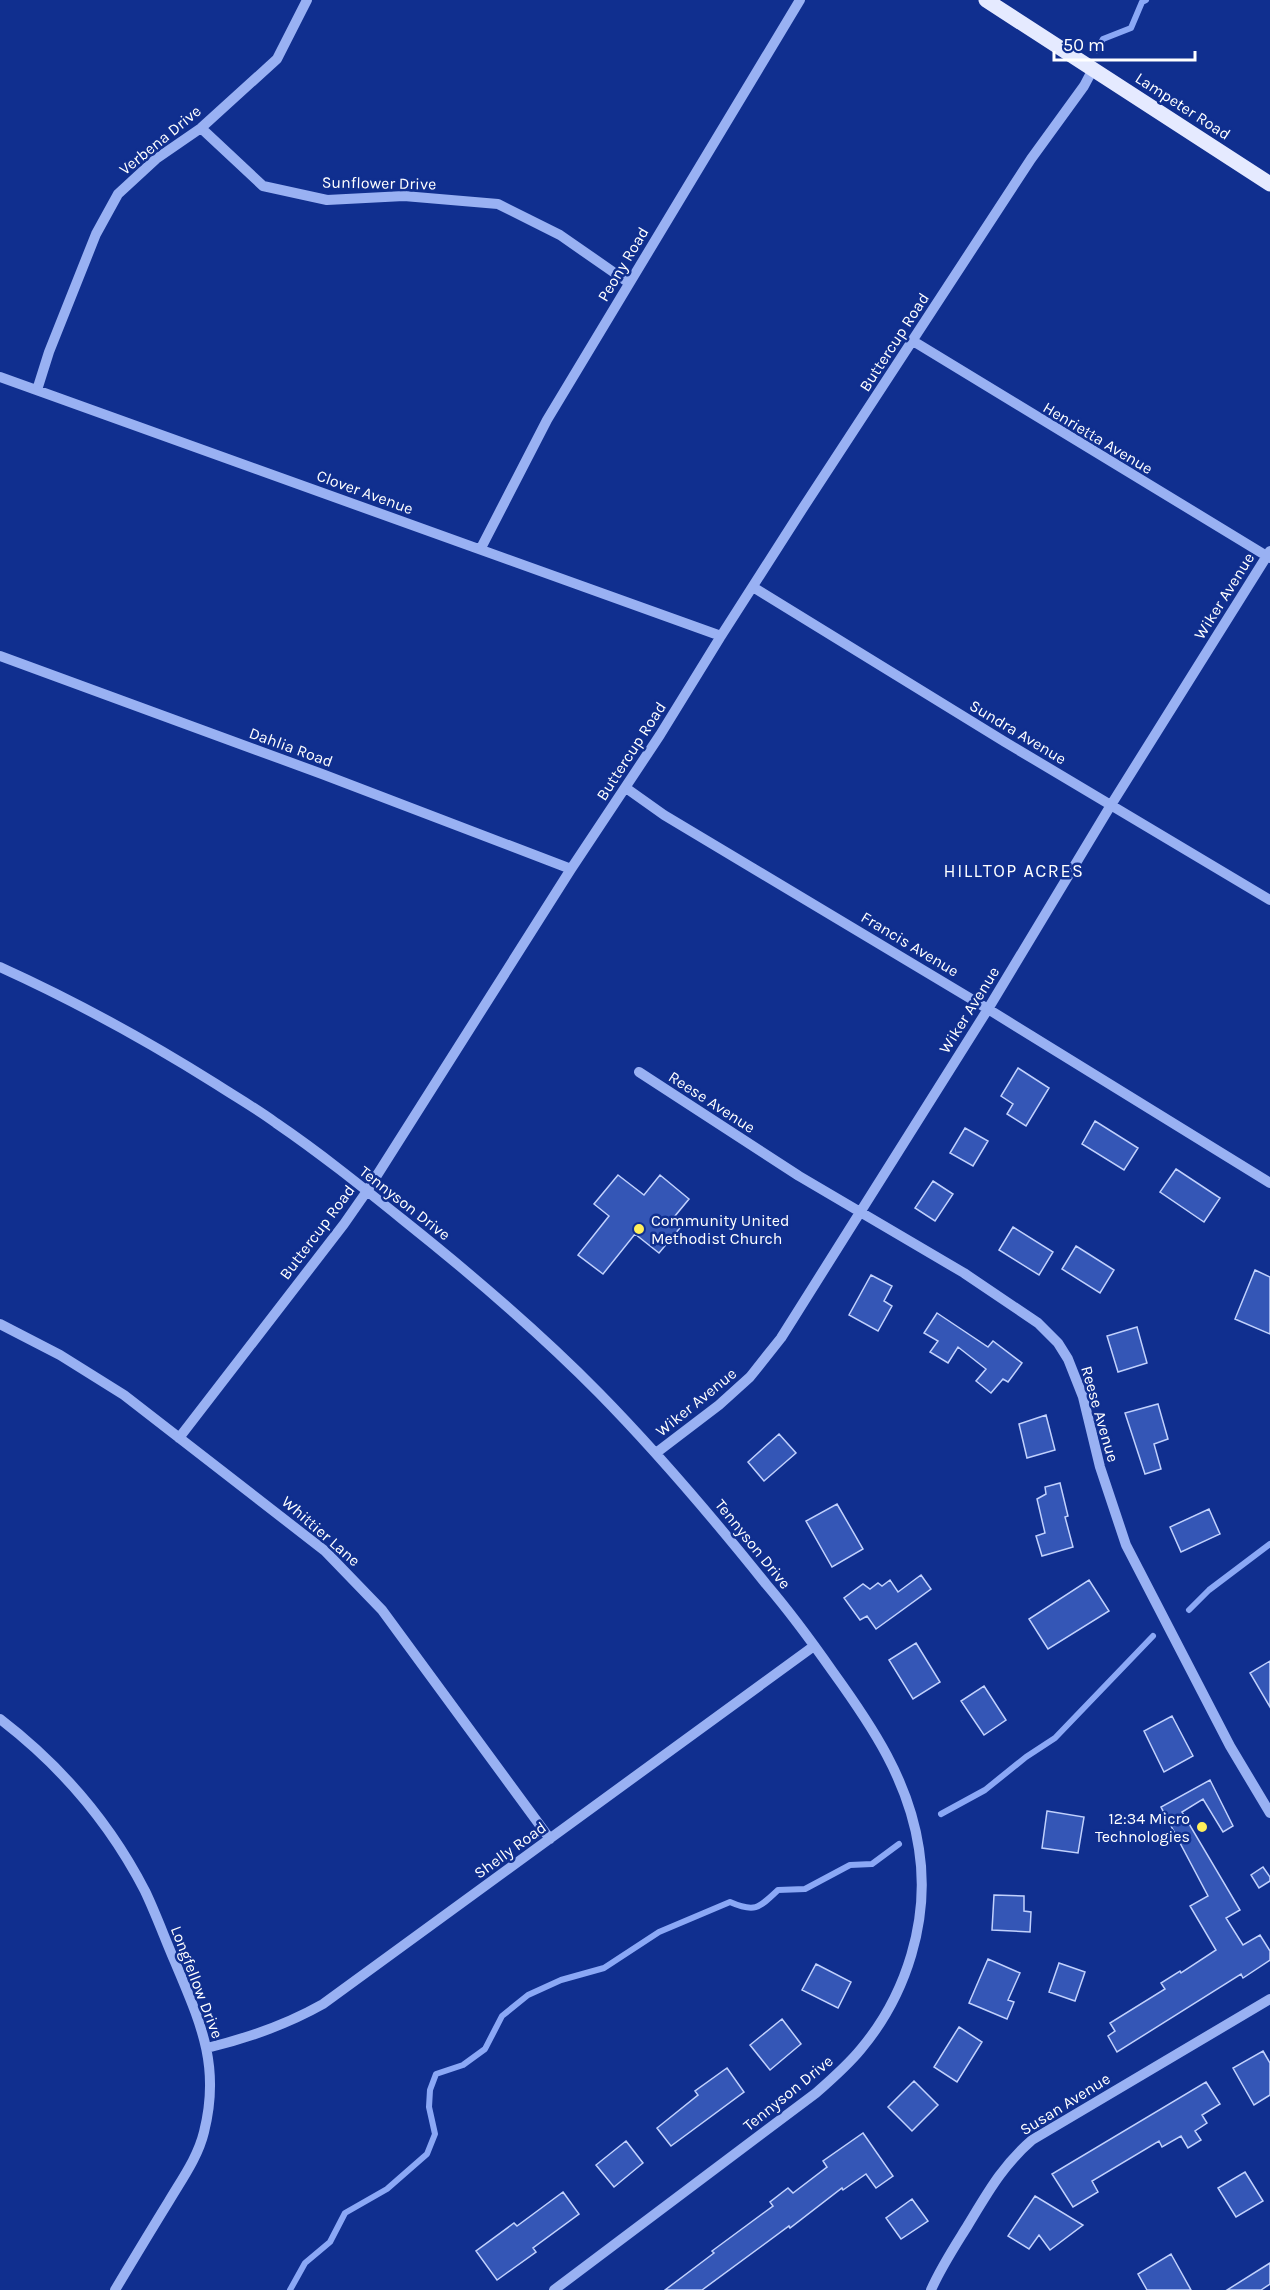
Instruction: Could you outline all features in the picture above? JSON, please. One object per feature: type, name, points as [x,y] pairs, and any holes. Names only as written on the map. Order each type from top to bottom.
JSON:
[{"type":"main road","name":"Lampeter Road","points":[[986,0],[1270,184]]},
{"type":"street","name":"Verbena Drive","points":[[37,390],[49,352],[96,234],[118,194],[156,159],[201,128],[277,59],[307,0]]},
{"type":"street","name":"Peony Road","points":[[481,548],[547,420],[800,0]]},
{"type":"street","name":"Buttercup Road","points":[[179,1438],[367,1191],[753,586],[1031,159],[1084,86],[1093,69]]},
{"type":"street","name":"Sunflower Drive","points":[[201,128],[262,186],[327,200],[404,196],[498,204],[560,235],[629,283]]},
{"type":"street","name":"Henrietta Avenue","points":[[913,341],[1269,555]]},
{"type":"street","name":"Clover Avenue","points":[[0,377],[721,636]]},
{"type":"street","name":"Wiker Avenue","points":[[656,1453],[719,1405],[760,1366],[781,1338],[988,1009],[1111,805],[1269,555]]},
{"type":"street","name":"Sundra Avenue","points":[[753,586],[1270,900]]},
{"type":"street","name":"Dahlia Road","points":[[0,656],[322,774],[571,869]]},
{"type":"street","name":"Francis Avenue","points":[[626,788],[664,815],[988,1009],[1270,1183]]},
{"type":"street","name":"Tennyson Drive","points":[[0,967],[97,1014],[155,1046],[274,1121],[367,1191],[486,1286],[598,1392],[706,1510],[796,1619],[880,1742],[894,1767],[908,1803],[920,1853],[921,1912],[909,1962],[883,2019],[862,2048],[816,2093],[554,2290]]},
{"type":"street","name":"Reese Avenue","points":[[639,1072],[762,1153],[964,1273],[1032,1319],[1063,1349],[1083,1397],[1100,1467],[1126,1545],[1230,1746],[1270,1813]]},
{"type":"street","name":"Whittier Lane","points":[[0,1324],[60,1355],[105,1384],[304,1533],[349,1574],[382,1610],[550,1839]]},
{"type":"street","name":"Shelly Road","points":[[207,2048],[248,2038],[296,2019],[323,2004],[782,1667],[814,1646]]},
{"type":"street","name":"Longfellow Drive","points":[[0,1719],[41,1752],[62,1773],[113,1836],[145,1891],[194,2008],[207,2048],[211,2076],[209,2106],[203,2134],[192,2163],[115,2290]]},
{"type":"street","name":"Susan Avenue","points":[[932,2290],[939,2272],[999,2174],[1032,2140],[1270,1999]]},
{"type":"building","points":[[1018,1068],[1049,1088],[1026,1126],[1007,1114],[1013,1104],[1001,1096]]},
{"type":"building","points":[[1095,1121],[1138,1148],[1124,1170],[1082,1144]]},
{"type":"building","points":[[965,1128],[988,1141],[973,1166],[950,1153]]},
{"type":"building","points":[[1176,1169],[1220,1198],[1204,1222],[1160,1192]]},
{"type":"building","name":"Community United Methodist Church","points":[[618,1175],[644,1195],[660,1175],[689,1199],[675,1216],[684,1223],[659,1253],[635,1234],[603,1274],[578,1255],[609,1216],[594,1204]]},
{"type":"building","points":[[933,1181],[953,1194],[935,1221],[915,1208]]},
{"type":"building","points":[[1013,1227],[1053,1252],[1039,1275],[999,1250]]},
{"type":"building","points":[[1076,1246],[1114,1270],[1100,1293],[1062,1269]]},
{"type":"building","points":[[1255,1270],[1270,1277],[1270,1334],[1235,1319]]},
{"type":"building","points":[[871,1275],[892,1286],[884,1301],[892,1306],[878,1331],[849,1315]]},
{"type":"building","points":[[937,1313],[988,1347],[993,1341],[1022,1363],[1008,1382],[1003,1379],[991,1393],[976,1381],[986,1369],[958,1347],[948,1363],[930,1352],[938,1341],[924,1333]]},
{"type":"building","points":[[1137,1327],[1147,1363],[1118,1372],[1107,1336]]},
{"type":"building","points":[[1158,1404],[1168,1439],[1154,1444],[1161,1469],[1145,1474],[1125,1413]]},
{"type":"building","points":[[1046,1415],[1055,1450],[1027,1458],[1019,1424]]},
{"type":"building","points":[[779,1434],[796,1453],[764,1481],[748,1462]]},
{"type":"building","points":[[1060,1483],[1068,1516],[1065,1517],[1073,1547],[1042,1556],[1036,1536],[1045,1533],[1037,1499],[1046,1494],[1045,1487]]},
{"type":"building","points":[[837,1504],[863,1549],[832,1567],[806,1521]]},
{"type":"building","points":[[1209,1509],[1220,1534],[1181,1552],[1170,1527]]},
{"type":"building","points":[[921,1575],[931,1589],[876,1629],[867,1616],[860,1620],[844,1598],[863,1584],[870,1589],[878,1583],[882,1586],[890,1580],[898,1592]]},
{"type":"building","points":[[1089,1580],[1109,1611],[1048,1649],[1029,1619]]},
{"type":"building","points":[[916,1643],[940,1682],[913,1699],[889,1660]]},
{"type":"building","points":[[1270,1661],[1270,1707],[1250,1673]]},
{"type":"building","points":[[984,1686],[1006,1720],[984,1735],[961,1701]]},
{"type":"building","points":[[1172,1716],[1193,1756],[1164,1772],[1144,1731]]},
{"type":"building","points":[[1210,1780],[1233,1826],[1223,1832],[1203,1799],[1182,1812],[1240,1910],[1226,1918],[1243,1945],[1260,1935],[1270,1951],[1270,1960],[1243,1978],[1241,1974],[1117,2052],[1108,2036],[1115,2031],[1110,2023],[1165,1989],[1161,1983],[1216,1950],[1190,1906],[1208,1896],[1161,1807]]},
{"type":"building","points":[[1047,1811],[1084,1817],[1078,1853],[1042,1848]]},
{"type":"building","points":[[1263,1867],[1270,1881],[1259,1888],[1251,1875]]},
{"type":"building","points":[[994,1895],[1024,1896],[1024,1911],[1031,1912],[1030,1932],[992,1930]]},
{"type":"building","points":[[988,1959],[1020,1973],[1008,2000],[1014,2002],[1007,2019],[969,2003]]},
{"type":"building","points":[[1059,1963],[1085,1972],[1075,2001],[1049,1992]]},
{"type":"building","points":[[816,1964],[851,1982],[838,2008],[802,1990]]},
{"type":"building","points":[[782,2019],[801,2044],[770,2070],[750,2045]]},
{"type":"building","points":[[959,2027],[982,2042],[957,2082],[934,2067]]},
{"type":"building","points":[[1263,2051],[1270,2063],[1270,2095],[1254,2105],[1233,2068]]},
{"type":"building","points":[[727,2068],[744,2092],[671,2146],[657,2128],[698,2095],[695,2091]]},
{"type":"building","points":[[914,2081],[938,2105],[912,2131],[888,2107]]},
{"type":"building","points":[[1206,2082],[1220,2104],[1202,2115],[1207,2123],[1195,2131],[1201,2140],[1188,2148],[1181,2136],[1162,2147],[1159,2141],[1092,2181],[1098,2192],[1073,2207],[1052,2174]]},
{"type":"building","points":[[863,2133],[893,2176],[876,2188],[866,2174],[843,2190],[842,2188],[702,2290],[665,2290],[714,2253],[712,2251],[773,2206],[770,2202],[788,2188],[793,2193],[827,2167],[823,2161]]},
{"type":"building","points":[[626,2141],[643,2163],[614,2187],[596,2165]]},
{"type":"building","points":[[1245,2172],[1263,2201],[1236,2217],[1218,2188]]},
{"type":"building","points":[[563,2192],[579,2214],[533,2248],[536,2252],[497,2280],[476,2251],[514,2223],[517,2226]]},
{"type":"building","points":[[1035,2196],[1083,2225],[1050,2250],[1039,2235],[1029,2249],[1008,2236]]},
{"type":"building","points":[[912,2199],[928,2221],[901,2239],[886,2218]]},
{"type":"building","points":[[1171,2254],[1191,2290],[1147,2290],[1138,2274]]},
{"type":"building","points":[[1270,2263],[1270,2284],[1261,2290],[1227,2290]]},
{"type":"waterway","points":[[1097,50],[1103,39],[1131,28],[1142,2],[1146,0]]},
{"type":"waterway","points":[[1189,1610],[1209,1590],[1270,1544]]},
{"type":"waterway","points":[[941,1814],[985,1790],[1026,1757],[1055,1738],[1153,1636]]},
{"type":"waterway","points":[[290,2290],[305,2263],[330,2242],[345,2213],[387,2189],[427,2154],[435,2134],[429,2107],[430,2090],[436,2074],[463,2065],[485,2049],[502,2016],[528,1995],[561,1980],[604,1968],[659,1932],[730,1902],[745,1907],[756,1907],[778,1890],[805,1889],[850,1865],[872,1864],[899,1844]]},
{"type":"place","name":"Community United Methodist Church","points":[[639,1229]]},
{"type":"place","name":"12:34 Micro Technologies","points":[[1202,1827]]},
{"type":"district","name":"HILLTOP ACRES","points":[[1014,871]]}]
